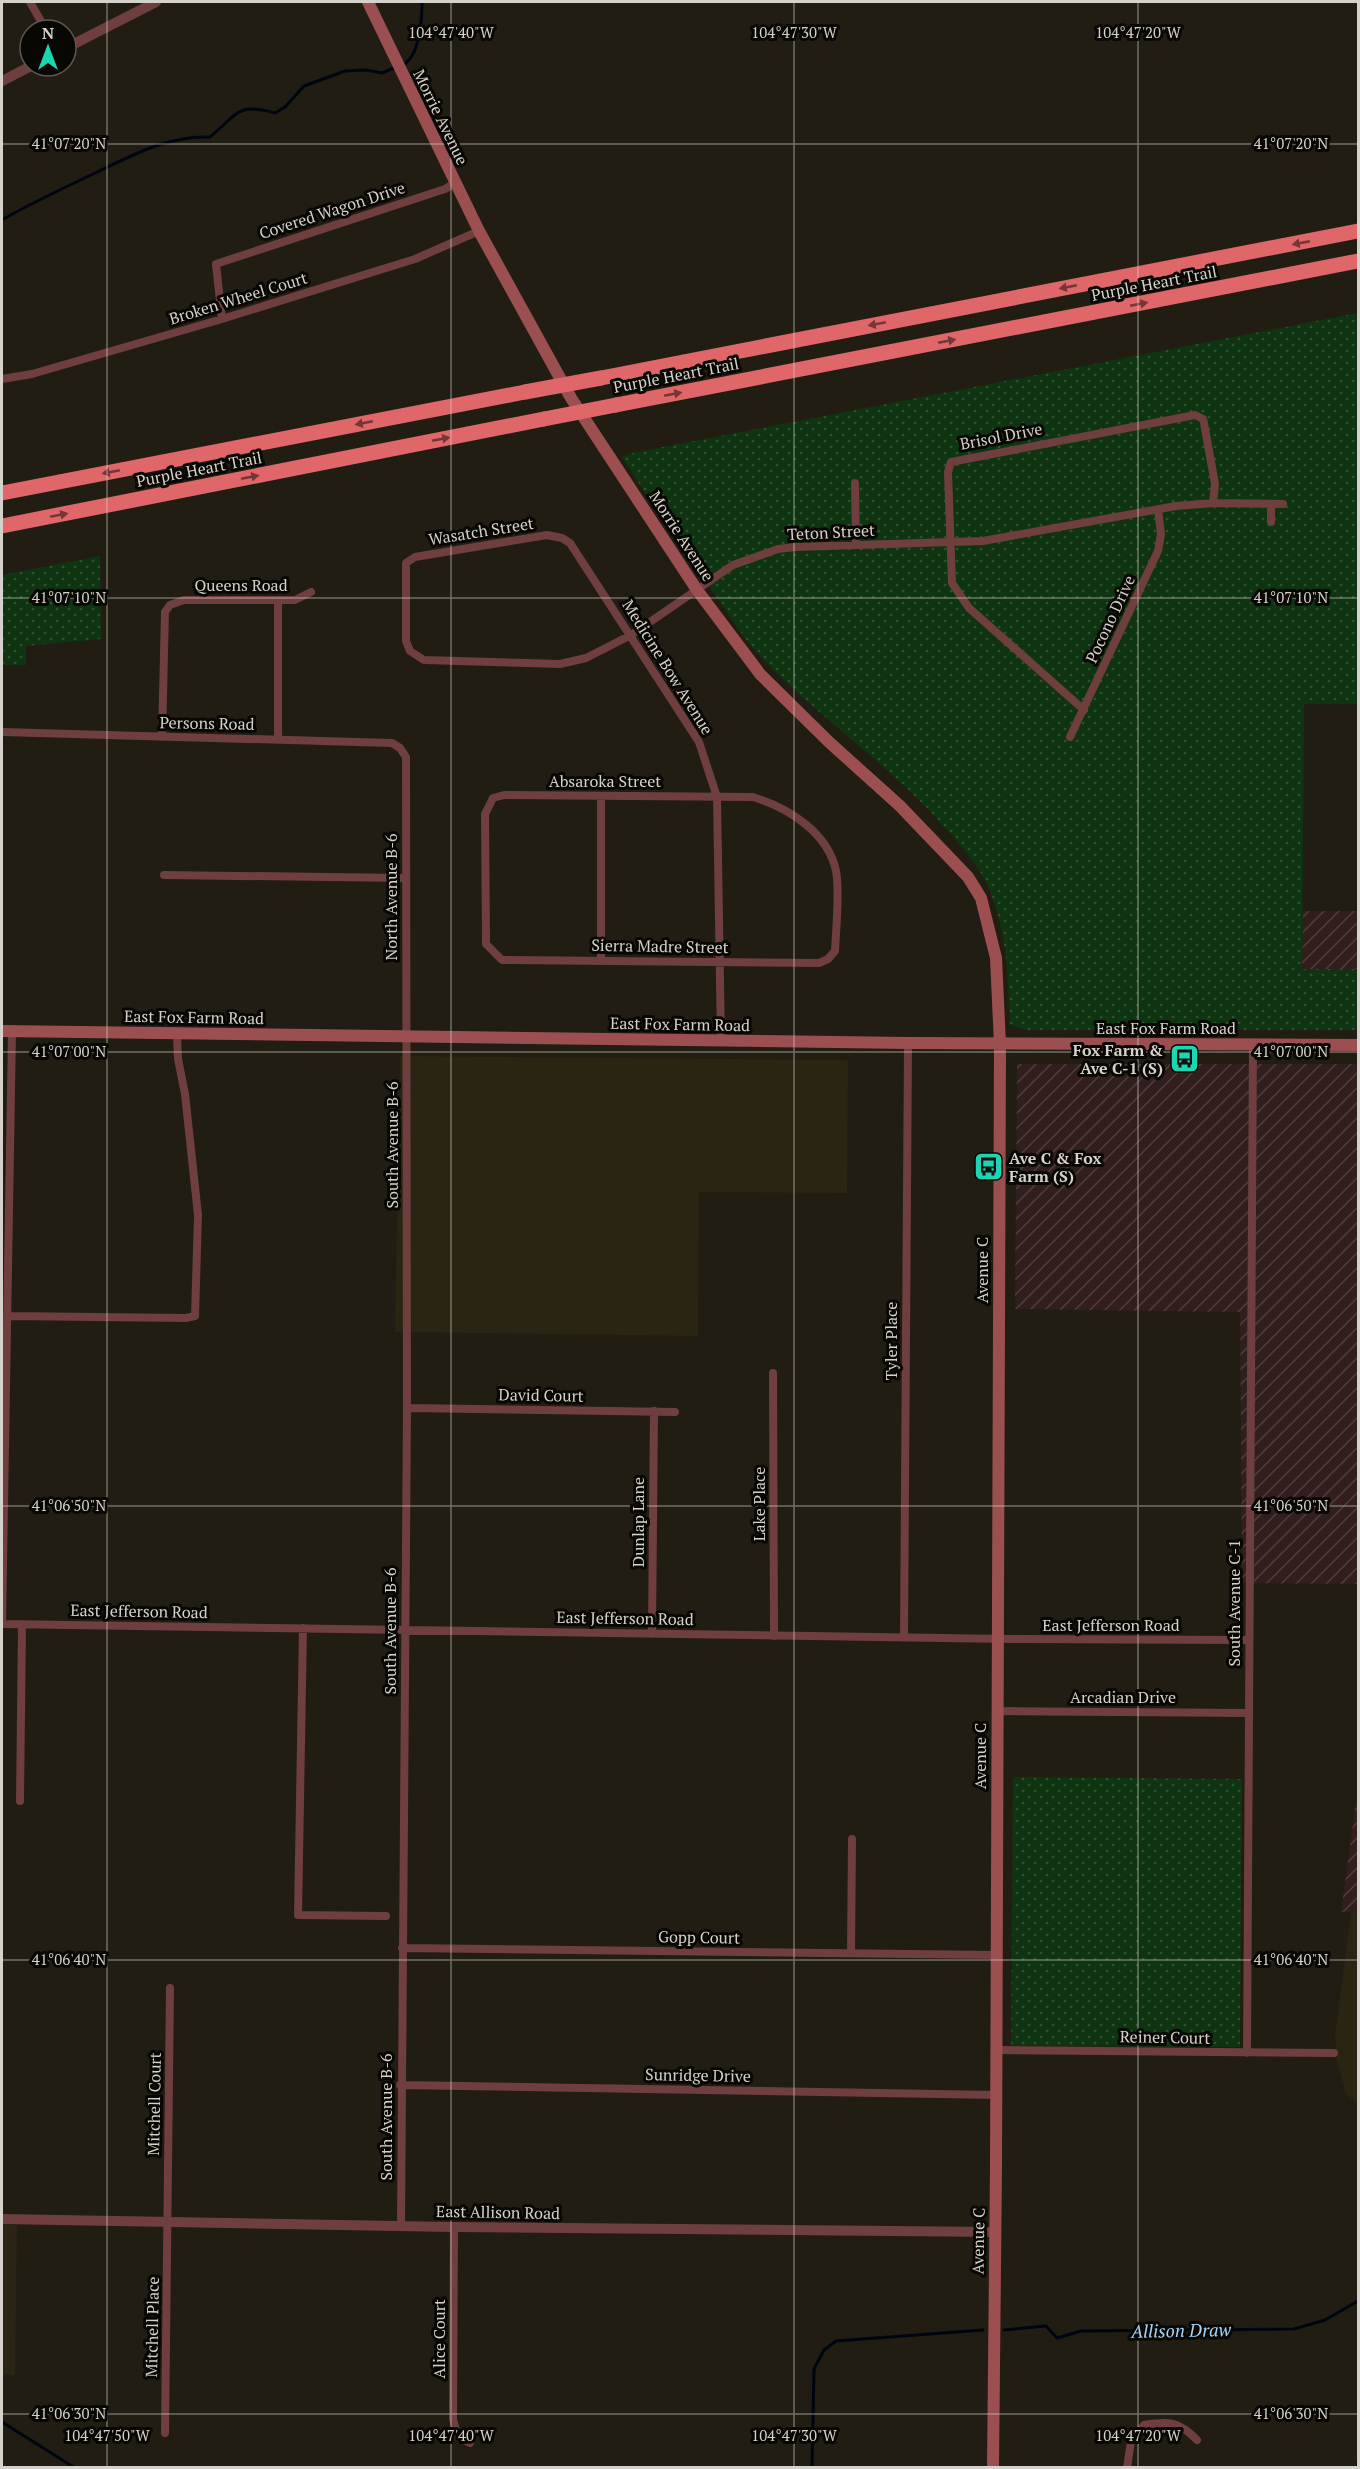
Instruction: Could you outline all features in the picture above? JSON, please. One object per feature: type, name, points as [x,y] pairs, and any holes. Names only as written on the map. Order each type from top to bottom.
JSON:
[{"type":"highway","name":"Purple Heart Trail","points":[[2,493],[1359,231]]},
{"type":"highway","name":"Purple Heart Trail","points":[[2,526],[1359,261]]},
{"type":"main road","name":"Morrie Avenue","points":[[368,2],[479,231],[571,398],[697,590],[760,674],[829,742],[900,806],[968,877],[981,897],[996,958],[1000,1044]]},
{"type":"main road","name":"East Fox Farm Road","points":[[7,1031],[908,1044],[1359,1045]]},
{"type":"main road","name":"Avenue C","points":[[993,2468],[997,2050],[996,1711],[1000,1044]]},
{"type":"street","points":[[30,2],[39,18]]},
{"type":"street","points":[[78,42],[156,2]]},
{"type":"street","points":[[2,81],[18,73]]},
{"type":"street","name":"Covered Wagon Drive","points":[[222,320],[216,264],[445,189],[455,183]]},
{"type":"street","name":"Broken Wheel Court","points":[[2,379],[32,374],[222,320],[415,259],[479,231]]},
{"type":"street","name":"Brisol Drive","points":[[1084,710],[1062,693],[960,599],[952,583],[948,472],[951,462],[1195,415],[1203,419],[1204,423],[1215,484],[1213,503]]},
{"type":"street","points":[[855,483],[856,545]]},
{"type":"street","name":"Teton Street","points":[[410,651],[423,660],[560,664],[586,658],[631,635],[734,565],[778,549],[1001,539],[1158,509],[1213,503],[1283,504]]},
{"type":"street","points":[[1271,504],[1271,522]]},
{"type":"street","name":"Pocono Drive","points":[[1070,737],[1158,551],[1161,534],[1158,509]]},
{"type":"street","name":"Wasatch Street","points":[[410,651],[406,641],[406,563],[416,557],[539,536],[562,538]]},
{"type":"street","name":"Medicine Bow Avenue","points":[[562,538],[570,543],[699,742],[717,797],[721,1041]]},
{"type":"street","name":"Queens Road","points":[[162,737],[165,612],[170,604],[184,600],[295,600],[311,592]]},
{"type":"street","points":[[278,601],[278,739]]},
{"type":"street","name":"Persons Road","points":[[2,732],[392,743],[400,748],[406,757]]},
{"type":"street","name":"North Avenue B-6","points":[[406,757],[406,1037]]},
{"type":"street","name":"Absaroka Street","points":[[502,960],[492,953],[486,944],[485,814],[493,798],[504,795],[753,797],[795,815],[829,850],[837,873],[835,951],[828,959],[819,963]]},
{"type":"street","points":[[601,796],[601,960]]},
{"type":"street","points":[[164,875],[406,878]]},
{"type":"street","name":"Sierra Madre Street","points":[[502,960],[819,963]]},
{"type":"street","points":[[2,1624],[7,1316],[7,1031]]},
{"type":"street","points":[[7,1316],[186,1318],[195,1316],[198,1215],[185,1094],[178,1059],[177,1034]]},
{"type":"street","name":"South Avenue B-6","points":[[401,2225],[400,2085],[407,1408],[406,1037]]},
{"type":"street","name":"Tyler Place","points":[[904,1638],[908,1044]]},
{"type":"street","name":"South Avenue C-1","points":[[1248,2053],[1248,1641],[1253,1045]]},
{"type":"street","name":"Lake Place","points":[[773,1373],[774,1636]]},
{"type":"street","name":"David Court","points":[[407,1408],[675,1412]]},
{"type":"street","name":"Dunlap Lane","points":[[652,1634],[654,1411]]},
{"type":"street","name":"East Jefferson Road","points":[[2,1624],[1248,1641]]},
{"type":"street","points":[[20,1801],[22,1625]]},
{"type":"street","points":[[303,1628],[298,1915],[386,1916]]},
{"type":"street","name":"Arcadian Drive","points":[[996,1711],[1249,1713]]},
{"type":"street","points":[[851,1953],[852,1839]]},
{"type":"street","name":"Gopp Court","points":[[402,1948],[996,1955]]},
{"type":"street","name":"Mitchell Court","points":[[168,2221],[170,1988]]},
{"type":"street","name":"Reiner Court","points":[[997,2050],[1334,2053]]},
{"type":"street","name":"Sunridge Drive","points":[[400,2085],[996,2095]]},
{"type":"street","name":"East Allison Road","points":[[2,2219],[454,2227],[994,2232]]},
{"type":"street","name":"Mitchell Place","points":[[165,2433],[168,2221]]},
{"type":"street","name":"Alice Court","points":[[454,2227],[453,2419],[458,2437],[470,2443]]},
{"type":"street","points":[[1128,2468],[1131,2441],[1144,2425],[1173,2423],[1185,2427],[1197,2440]]},
{"type":"shaded area","points":[[1303,911],[1358,911],[1358,969],[1302,969]]},
{"type":"shaded area","points":[[400,1056],[848,1060],[847,1193],[699,1192],[698,1336],[395,1332]]},
{"type":"shaded area","points":[[1017,1064],[1358,1064],[1358,1584],[1242,1583],[1240,1312],[1015,1309]]},
{"type":"shaded area","points":[[1358,1788],[1358,1911],[1341,1912]]},
{"type":"shaded area","points":[[1358,1911],[1358,2105],[1346,2093],[1337,2062],[1335,2036],[1351,1912]]},
{"type":"shaded area","points":[[2,2224],[17,2225],[15,2376],[2,2374]]},
{"type":"green space","points":[[1358,313],[1358,704],[1304,704],[1302,969],[1358,969],[1358,1030],[1025,1030],[1010,1025],[1007,970],[1002,934],[993,899],[976,865],[952,835],[917,798],[798,693],[753,648],[680,545],[622,457],[632,453]]},
{"type":"green space","points":[[100,556],[101,639],[26,646],[26,665],[2,665],[2,575]]},
{"type":"green space","points":[[1013,1777],[1242,1779],[1240,2047],[1011,2046]]},
{"type":"waterway","points":[[402,65],[413,54],[419,37],[422,2]]},
{"type":"waterway","points":[[2,220],[149,148],[194,137],[210,137],[239,112],[253,109],[275,113],[285,107],[304,86],[345,71],[366,70],[382,73],[396,67]]},
{"type":"waterway","name":"Allison Draw","points":[[1004,2330],[1046,2326],[1057,2338],[1081,2331],[1294,2329],[1325,2320],[1358,2301]]},
{"type":"waterway","name":"Allison Draw","points":[[812,2468],[814,2369],[824,2350],[836,2341],[983,2330]]},
{"type":"waterway","name":"Allison Draw","points":[[2,2422],[75,2468]]},
{"type":"waterway","name":"Allison Draw","points":[[1358,2462],[1358,2468]]},
{"type":"place","name":"Fox Farm & Ave C-1 (S)","points":[[1184,1059]]},
{"type":"place","name":"Ave C & Fox Farm (S)","points":[[988,1167]]}]
